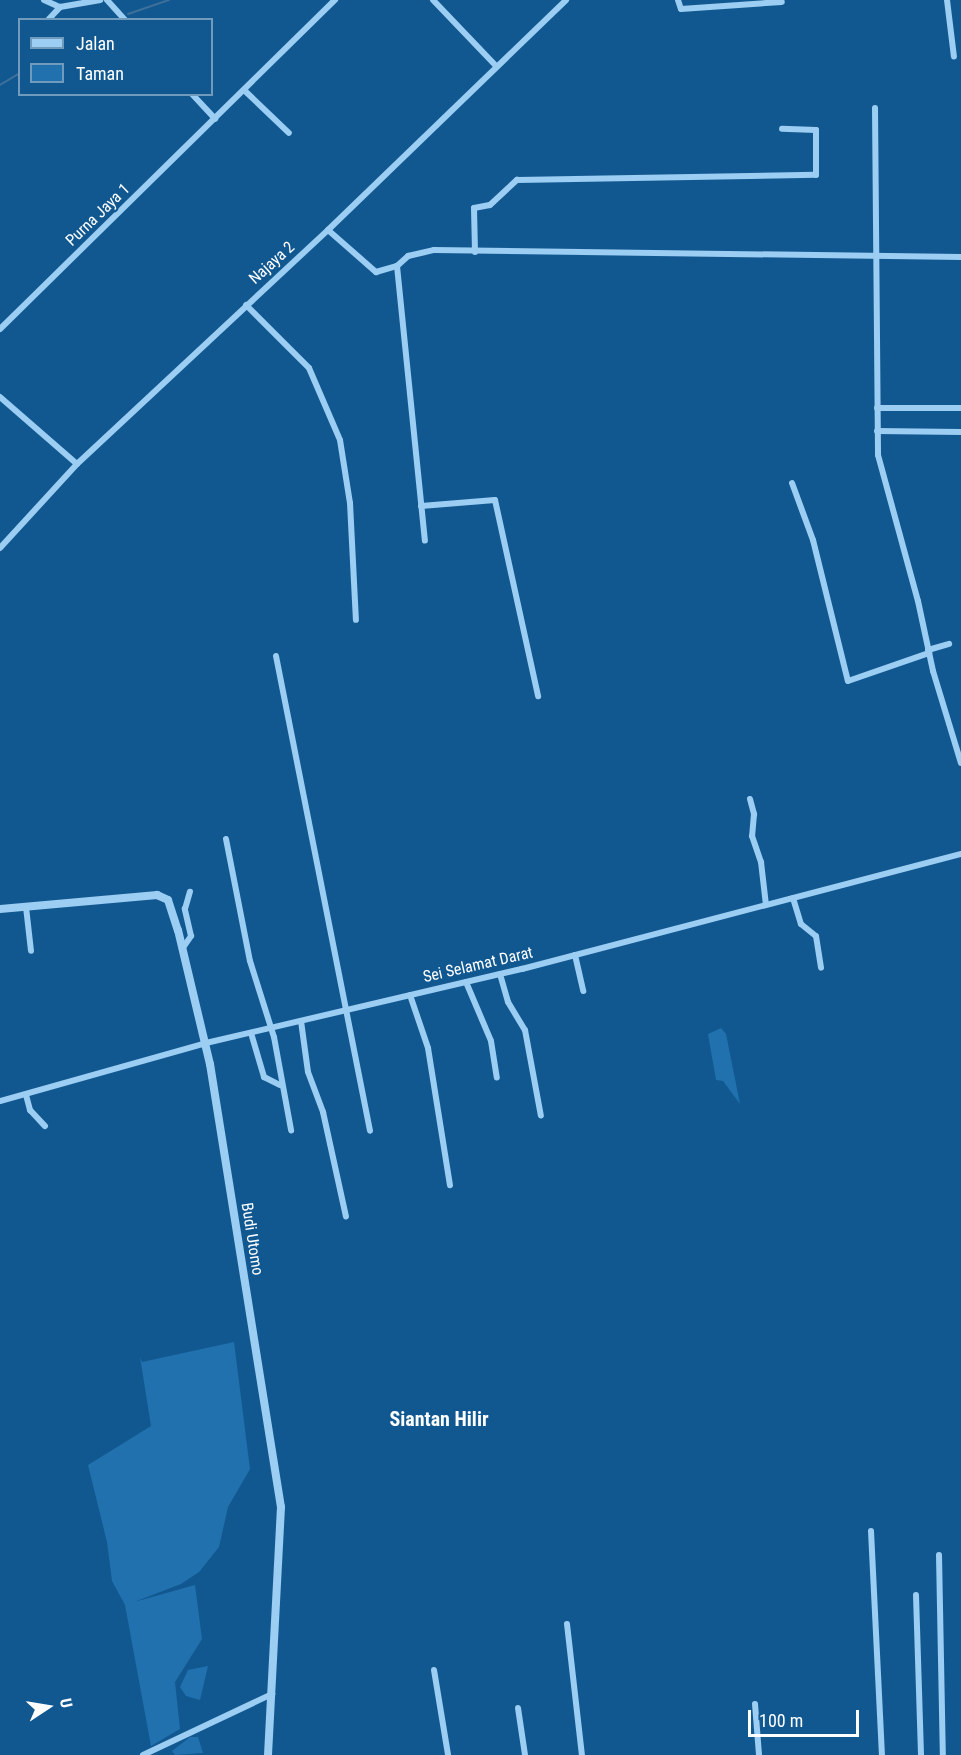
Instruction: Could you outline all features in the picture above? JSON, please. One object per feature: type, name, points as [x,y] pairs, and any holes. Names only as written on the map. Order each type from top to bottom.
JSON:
[{"type":"street","points":[[44,0],[60,7],[100,0]]},
{"type":"street","points":[[107,0],[123,18]]},
{"type":"street","name":"Purna Jaya 1","points":[[0,329],[335,0]]},
{"type":"street","points":[[433,0],[496,66]]},
{"type":"street","name":"Najaya 2","points":[[0,548],[77,464],[328,230],[566,0]]},
{"type":"street","points":[[678,0],[681,9],[782,2]]},
{"type":"street","points":[[947,0],[954,57]]},
{"type":"street","points":[[50,18],[60,7]]},
{"type":"street","points":[[244,90],[289,133]]},
{"type":"street","points":[[194,96],[215,119]]},
{"type":"street","points":[[875,108],[879,462],[961,763]]},
{"type":"street","points":[[475,252],[474,208],[490,205],[517,180],[816,176],[816,130],[782,129]]},
{"type":"street","points":[[328,230],[371,270],[382,271],[396,266],[421,251],[961,257]]},
{"type":"street","points":[[396,266],[425,541]]},
{"type":"street","points":[[246,305],[309,368],[340,440],[350,503],[356,620]]},
{"type":"street","points":[[0,397],[77,464]]},
{"type":"street","points":[[877,408],[961,408]]},
{"type":"street","points":[[877,431],[961,432]]},
{"type":"street","points":[[792,483],[813,540],[848,681],[949,644]]},
{"type":"street","points":[[421,506],[495,500],[538,696]]},
{"type":"street","points":[[276,656],[349,1013],[370,1131]]},
{"type":"street","points":[[750,799],[754,814],[752,836],[761,862],[766,905]]},
{"type":"street","points":[[226,839],[250,961],[274,1037],[280,1085],[291,1130]]},
{"type":"street","name":"Sei Selamat Darat","points":[[0,1101],[27,1097],[270,1028],[349,1013],[410,995],[467,985],[576,959],[766,905],[794,901],[961,854]]},
{"type":"street","points":[[182,949],[191,936],[185,909],[190,892]]},
{"type":"street","name":"Budi Utomo","points":[[0,909],[162,897],[168,900],[210,1064],[281,1507],[268,1755]]},
{"type":"street","points":[[794,901],[796,913],[806,931],[816,936],[821,968]]},
{"type":"street","points":[[26,907],[31,951]]},
{"type":"street","points":[[576,959],[583,990]]},
{"type":"street","points":[[501,977],[504,991],[525,1030],[541,1116]]},
{"type":"street","points":[[467,985],[470,998],[491,1041],[497,1078]]},
{"type":"street","points":[[410,995],[415,1017],[429,1053],[450,1185]]},
{"type":"street","points":[[301,1021],[306,1040],[308,1072],[323,1112],[346,1217]]},
{"type":"street","points":[[251,1033],[264,1077],[280,1085]]},
{"type":"street","points":[[27,1097],[30,1110],[45,1126]]},
{"type":"street","points":[[871,1530],[882,1755]]},
{"type":"street","points":[[939,1555],[943,1755]]},
{"type":"street","points":[[916,1595],[921,1755]]},
{"type":"street","points":[[567,1624],[582,1755]]},
{"type":"street","points":[[434,1670],[448,1755]]},
{"type":"street","points":[[143,1755],[272,1694]]},
{"type":"street","points":[[755,1704],[759,1755]]},
{"type":"street","points":[[518,1708],[525,1755]]},
{"type":"green space","points":[[721,1028],[726,1034],[740,1104],[723,1081],[716,1080],[708,1034]]},
{"type":"green space","points":[[234,1342],[250,1469],[228,1507],[219,1547],[199,1572],[181,1584],[134,1602],[195,1585],[202,1639],[175,1682],[180,1729],[151,1746],[125,1605],[112,1581],[107,1542],[88,1465],[151,1426],[140,1357],[142,1362]]},
{"type":"green space","points":[[208,1666],[200,1700],[186,1696],[180,1687],[188,1670]]},
{"type":"green space","points":[[190,1737],[198,1737],[203,1753],[175,1755],[172,1751]]},
{"type":"waterway","points":[[128,14],[169,0]]},
{"type":"waterway","points":[[0,85],[18,74]]},
{"type":"district","name":"Siantan Hilir","points":[[439,1419]]}]
